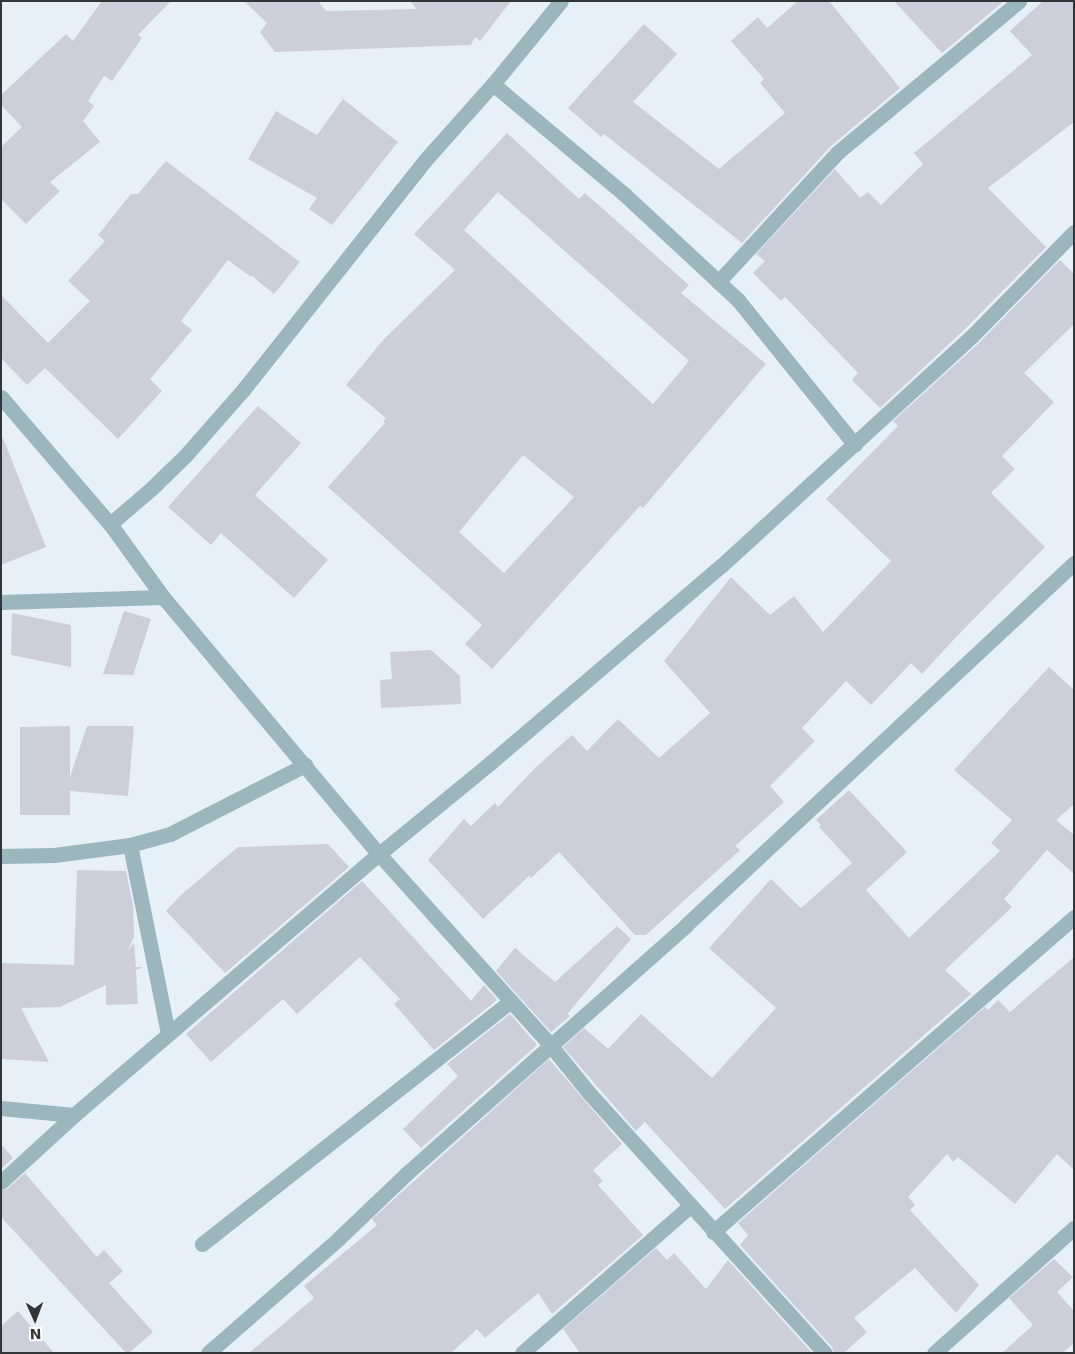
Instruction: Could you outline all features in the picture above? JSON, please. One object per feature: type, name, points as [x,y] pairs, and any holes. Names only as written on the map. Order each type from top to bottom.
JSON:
[{"type":"street","points":[[110,524],[152,488],[185,456],[243,390],[427,158],[493,84],[561,1]]},
{"type":"street","points":[[718,282],[838,152],[1019,1]]},
{"type":"street","points":[[493,84],[624,194],[738,300],[855,444]]},
{"type":"street","points":[[1,1182],[168,1034],[722,566],[971,337],[1074,232]]},
{"type":"street","points":[[1,397],[110,524],[163,597],[380,854],[551,1046],[589,1093],[713,1232],[825,1353]]},
{"type":"street","points":[[208,1353],[338,1239],[406,1174],[686,925],[1074,563]]},
{"type":"street","points":[[1,602],[163,597]]},
{"type":"street","points":[[1,856],[54,855],[130,845],[170,834],[305,765]]},
{"type":"street","points":[[130,845],[168,1034]]},
{"type":"street","points":[[713,1232],[1074,917]]},
{"type":"street","points":[[202,1244],[511,1001]]},
{"type":"street","points":[[1,1108],[74,1116]]},
{"type":"street","points":[[522,1353],[690,1206]]},
{"type":"street","points":[[934,1353],[1074,1228]]},
{"type":"building","points":[[102,1],[171,1],[138,35],[142,38],[112,81],[104,76],[88,101],[94,106],[83,121],[100,142],[50,182],[60,191],[26,224],[1,199],[1,147],[22,127],[1,105],[1,95],[66,34],[73,41]]},
{"type":"building","points":[[244,1],[318,1],[326,11],[417,9],[410,1],[511,1],[480,41],[475,37],[471,45],[275,52],[260,32],[267,23]]},
{"type":"building","points":[[798,1],[829,1],[900,88],[831,146],[742,243],[604,134],[601,137],[568,108],[644,24],[677,54],[633,102],[719,169],[785,113],[760,83],[764,79],[731,41],[758,17],[767,28]]},
{"type":"building","points":[[894,1],[1004,1],[942,53]]},
{"type":"building","points":[[1043,1],[1074,1],[1074,122],[988,188],[1046,247],[964,330],[880,408],[852,380],[858,373],[785,297],[781,301],[753,273],[765,261],[756,254],[835,169],[860,198],[868,192],[881,205],[923,164],[914,153],[1032,55],[1010,31]]},
{"type":"building","points":[[343,99],[398,142],[332,225],[309,209],[317,198],[248,159],[276,111],[317,135]]},
{"type":"building","points":[[507,133],[579,199],[585,193],[689,285],[681,293],[766,364],[643,508],[640,506],[492,669],[465,644],[482,625],[328,487],[385,423],[383,421],[386,418],[346,385],[384,339],[455,270],[414,234]],"holes":[[[498,192],[689,361],[653,404],[464,230]],[[523,455],[574,497],[504,573],[459,532]]]},
{"type":"building","points":[[166,161],[300,262],[274,294],[228,260],[181,321],[192,330],[150,379],[162,391],[118,439],[45,368],[27,385],[1,358],[1,295],[48,343],[90,301],[68,281],[105,241],[98,235],[131,194],[138,194]]},
{"type":"building","points":[[1060,260],[1074,274],[1074,324],[1024,373],[1054,402],[1002,456],[1015,469],[991,493],[1045,547],[922,674],[911,663],[871,705],[846,681],[802,728],[815,741],[770,786],[784,802],[735,846],[740,850],[646,935],[635,935],[559,852],[531,878],[529,876],[483,919],[428,860],[464,819],[471,826],[495,803],[498,807],[535,768],[572,735],[587,751],[618,719],[659,758],[710,713],[664,661],[731,577],[770,615],[794,596],[823,632],[891,561],[826,499],[898,426],[893,421],[978,344]]},
{"type":"building","points":[[258,406],[301,443],[255,495],[328,560],[294,598],[221,533],[211,545],[168,507]]},
{"type":"building","points":[[3,438],[46,547],[1,565],[1,439]]},
{"type":"building","points":[[124,611],[151,619],[133,675],[103,674]]},
{"type":"building","points":[[12,613],[71,625],[71,667],[11,655]]},
{"type":"building","points":[[431,650],[460,676],[461,704],[381,708],[380,680],[392,679],[390,652]]},
{"type":"building","points":[[1049,667],[1074,690],[1074,804],[1056,820],[1074,835],[1074,874],[1047,850],[1004,899],[1012,907],[945,970],[971,994],[725,1209],[645,1122],[636,1131],[563,1047],[584,1028],[608,1049],[641,1014],[712,1078],[776,1008],[709,948],[771,879],[801,908],[852,863],[819,827],[821,825],[816,820],[849,790],[907,852],[866,890],[909,938],[1000,851],[991,843],[1012,820],[954,770]]},
{"type":"building","points":[[70,726],[70,777],[87,726],[134,726],[128,796],[70,791],[70,815],[20,815],[20,727]]},
{"type":"building","points":[[328,844],[349,867],[225,973],[166,911],[182,894],[238,847]]},
{"type":"building","points":[[77,870],[126,871],[133,905],[134,937],[128,950],[134,943],[136,967],[143,967],[136,970],[138,1004],[106,1005],[106,985],[60,1007],[21,1008],[49,1062],[1,1059],[1,963],[74,965]]},
{"type":"building","points":[[362,881],[471,1001],[484,985],[497,1000],[434,1050],[394,1004],[400,999],[360,957],[297,1014],[283,999],[211,1062],[186,1034]]},
{"type":"building","points":[[617,926],[631,939],[567,1014],[570,1016],[551,1032],[496,971],[515,948],[555,982]]},
{"type":"building","points":[[1074,957],[1074,1170],[1057,1154],[1015,1204],[958,1157],[953,1162],[947,1154],[908,1197],[915,1205],[910,1210],[979,1285],[956,1313],[915,1268],[854,1318],[867,1332],[844,1353],[834,1353],[832,1347],[740,1245],[748,1235],[738,1223],[985,1007],[988,1010],[998,1000],[1010,1012]]},
{"type":"building","points":[[510,1014],[537,1045],[421,1148],[403,1129],[458,1076],[447,1064]]},
{"type":"building","points":[[549,1059],[622,1144],[593,1170],[603,1181],[598,1185],[643,1235],[552,1314],[538,1293],[485,1338],[477,1329],[451,1353],[249,1353],[314,1298],[304,1286],[377,1225],[372,1219]]},
{"type":"building","points":[[1,1144],[13,1158],[1,1169]]},
{"type":"building","points":[[25,1173],[97,1257],[104,1250],[123,1271],[109,1283],[153,1332],[129,1353],[126,1353],[1,1217],[1,1191],[7,1189]]},
{"type":"building","points":[[656,1248],[667,1260],[674,1253],[706,1289],[728,1260],[812,1353],[580,1353],[563,1329]]},
{"type":"building","points":[[1054,1259],[1073,1277],[1057,1292],[1074,1311],[1074,1343],[1063,1353],[1002,1353],[1033,1325],[1009,1298]]},
{"type":"building","points":[[18,1311],[54,1353],[1,1353],[1,1326]]}]
